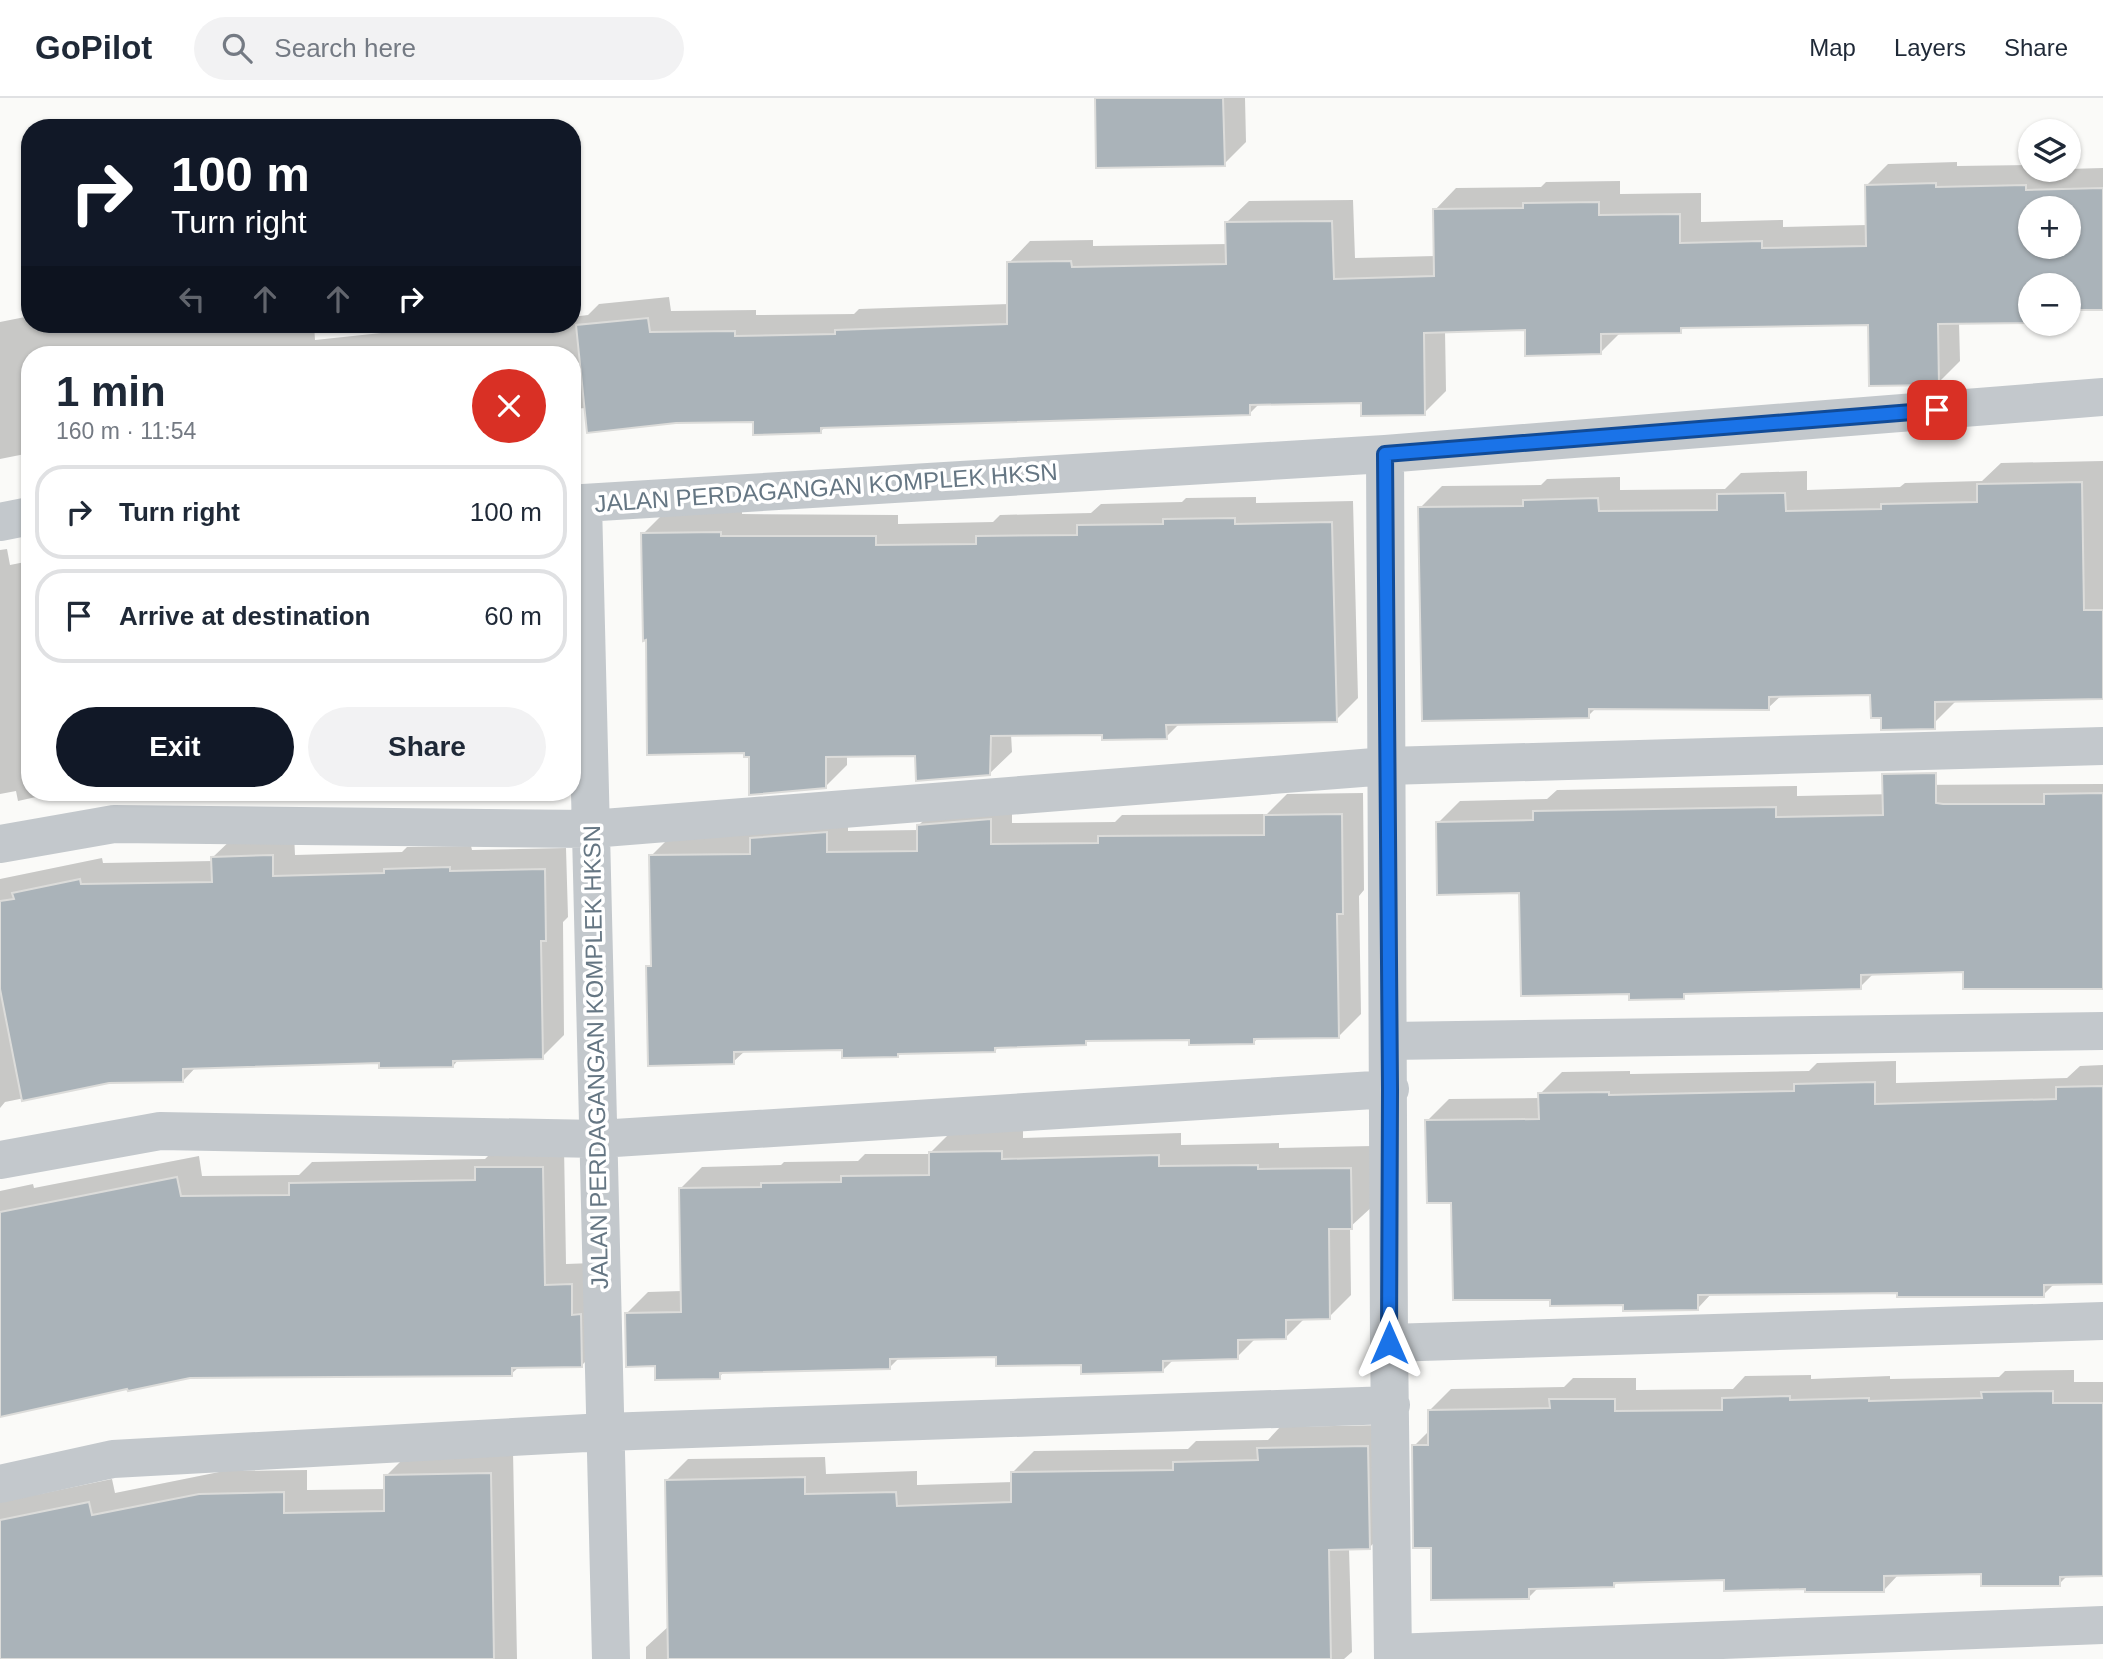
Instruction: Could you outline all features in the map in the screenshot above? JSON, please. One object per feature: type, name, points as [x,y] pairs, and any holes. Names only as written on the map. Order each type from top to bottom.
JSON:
[{"type":"street","name":"JALAN PERDAGANGAN KOMPLEK HKSN","points":[[581,503],[1385,454],[2103,397]]},
{"type":"street","points":[[1385,454],[1393,1656],[2103,1625]]},
{"type":"street","points":[[0,522],[21,518]]},
{"type":"street","name":"JALAN PERDAGANGAN KOMPLEK HKSN","points":[[581,578],[591,829],[611,1659]]},
{"type":"street","points":[[0,844],[114,824],[591,829],[1387,766],[2103,746]]},
{"type":"street","points":[[1389,1041],[2103,1031]]},
{"type":"street","points":[[0,1160],[160,1131],[598,1139],[1390,1089]]},
{"type":"street","points":[[1389,1343],[2103,1321]]},
{"type":"street","points":[[0,1484],[114,1459],[605,1432],[1391,1405]]},
{"type":"building","points":[[1095,98],[1223,98],[1225,166],[1096,168]]},
{"type":"building","points":[[1865,185],[2026,185],[2026,190],[2103,188],[2103,310],[2081,310],[2081,273],[2018,273],[2018,323],[1938,324],[1939,385],[1869,386],[1868,325],[1681,328],[1681,333],[1601,334],[1601,354],[1525,356],[1525,330],[1424,333],[1425,415],[1361,416],[1361,403],[1250,405],[1250,415],[821,428],[821,433],[753,435],[753,422],[676,423],[587,433],[581,346],[578,346],[577,333],[581,333],[581,325],[648,318],[650,332],[735,331],[735,336],[835,334],[835,330],[1007,324],[1007,262],[1071,261],[1072,267],[1226,264],[1225,222],[1332,221],[1334,279],[1434,276],[1433,209],[1523,208],[1523,203],[1599,202],[1599,215],[1680,214],[1680,243],[1762,241],[1762,248],[1866,246]]},
{"type":"building","points":[[2082,482],[2084,610],[2103,610],[2103,699],[1935,702],[1935,729],[1881,730],[1881,718],[1871,718],[1870,695],[1769,697],[1769,710],[1589,709],[1589,718],[1422,721],[1418,507],[1523,506],[1523,500],[1598,498],[1599,511],[1717,510],[1717,494],[1785,493],[1786,511],[1881,509],[1881,504],[1977,502],[1977,484]]},
{"type":"building","points":[[1235,518],[1235,524],[1332,522],[1337,722],[1166,725],[1167,739],[1102,740],[1102,735],[991,736],[990,775],[916,781],[915,756],[826,757],[826,788],[749,795],[749,757],[744,757],[744,753],[647,755],[646,640],[643,641],[641,533],[876,536],[876,545],[976,544],[976,536],[1077,535],[1077,525],[1163,524],[1163,519]]},
{"type":"building","points":[[1936,773],[1936,803],[1943,804],[2044,804],[2044,794],[2103,793],[2103,989],[1963,989],[1963,972],[1861,975],[1861,989],[1684,994],[1684,999],[1629,1000],[1629,994],[1521,996],[1519,893],[1437,895],[1436,822],[1533,820],[1533,811],[1776,807],[1776,817],[1883,815],[1882,774]]},
{"type":"building","points":[[1342,814],[1343,914],[1337,914],[1339,1038],[1254,1039],[1254,1044],[1189,1045],[1189,1040],[1086,1041],[1086,1045],[995,1048],[995,1052],[898,1054],[898,1057],[842,1058],[842,1050],[734,1052],[734,1064],[648,1066],[646,966],[651,966],[649,855],[750,854],[750,838],[827,832],[827,852],[917,851],[917,825],[991,819],[991,844],[1098,843],[1098,836],[1264,835],[1264,815]]},
{"type":"building","points":[[273,855],[273,876],[384,873],[384,869],[450,867],[450,871],[545,869],[546,941],[541,941],[543,1059],[453,1061],[453,1067],[379,1068],[379,1063],[183,1069],[183,1082],[109,1083],[22,1101],[0,989],[0,901],[14,899],[12,893],[80,879],[81,884],[212,882],[211,857]]},
{"type":"building","points":[[1875,1082],[1875,1104],[2056,1099],[2056,1087],[2103,1086],[2103,1284],[2044,1285],[2044,1297],[1897,1297],[1897,1293],[1698,1295],[1698,1310],[1623,1311],[1623,1305],[1550,1306],[1550,1300],[1453,1300],[1451,1203],[1427,1203],[1425,1120],[1539,1119],[1538,1093],[1609,1092],[1609,1095],[1794,1091],[1794,1084]]},
{"type":"building","points":[[1002,1151],[1002,1159],[1159,1155],[1159,1166],[1351,1168],[1352,1229],[1329,1229],[1330,1319],[1286,1320],[1286,1339],[1238,1340],[1238,1359],[1163,1361],[1163,1372],[1081,1374],[1081,1365],[996,1366],[996,1357],[890,1359],[890,1369],[720,1373],[720,1379],[655,1380],[655,1366],[626,1367],[625,1313],[681,1312],[679,1188],[841,1182],[841,1176],[929,1175],[929,1152]]},
{"type":"building","points":[[475,1167],[543,1167],[545,1285],[572,1284],[572,1315],[581,1314],[582,1367],[512,1368],[512,1376],[190,1378],[0,1417],[0,1212],[177,1177],[181,1196],[289,1195],[289,1183],[475,1180]]},
{"type":"building","points":[[2053,1391],[2053,1403],[2103,1403],[2103,1576],[2060,1577],[2060,1586],[1981,1586],[1981,1574],[1884,1576],[1884,1592],[1805,1592],[1805,1589],[1724,1591],[1724,1580],[1614,1583],[1614,1587],[1529,1589],[1529,1599],[1431,1600],[1431,1548],[1413,1548],[1412,1445],[1428,1445],[1428,1410],[1550,1408],[1549,1399],[1615,1399],[1615,1411],[1722,1410],[1722,1398],[1790,1396],[1790,1400],[1869,1398],[1869,1401],[1982,1398],[1981,1392]]},
{"type":"building","points":[[1368,1446],[1370,1549],[1329,1550],[1331,1659],[668,1659],[665,1480],[805,1477],[805,1494],[896,1492],[897,1506],[1011,1502],[1011,1472],[1173,1470],[1173,1462],[1258,1460],[1257,1448]]},
{"type":"building","points":[[491,1473],[494,1659],[0,1659],[0,1520],[89,1502],[92,1515],[199,1494],[284,1492],[284,1513],[384,1511],[384,1475]]},
{"type":"route","points":[[1389,1343],[1390,1089],[1385,454],[1937,410]]}]
